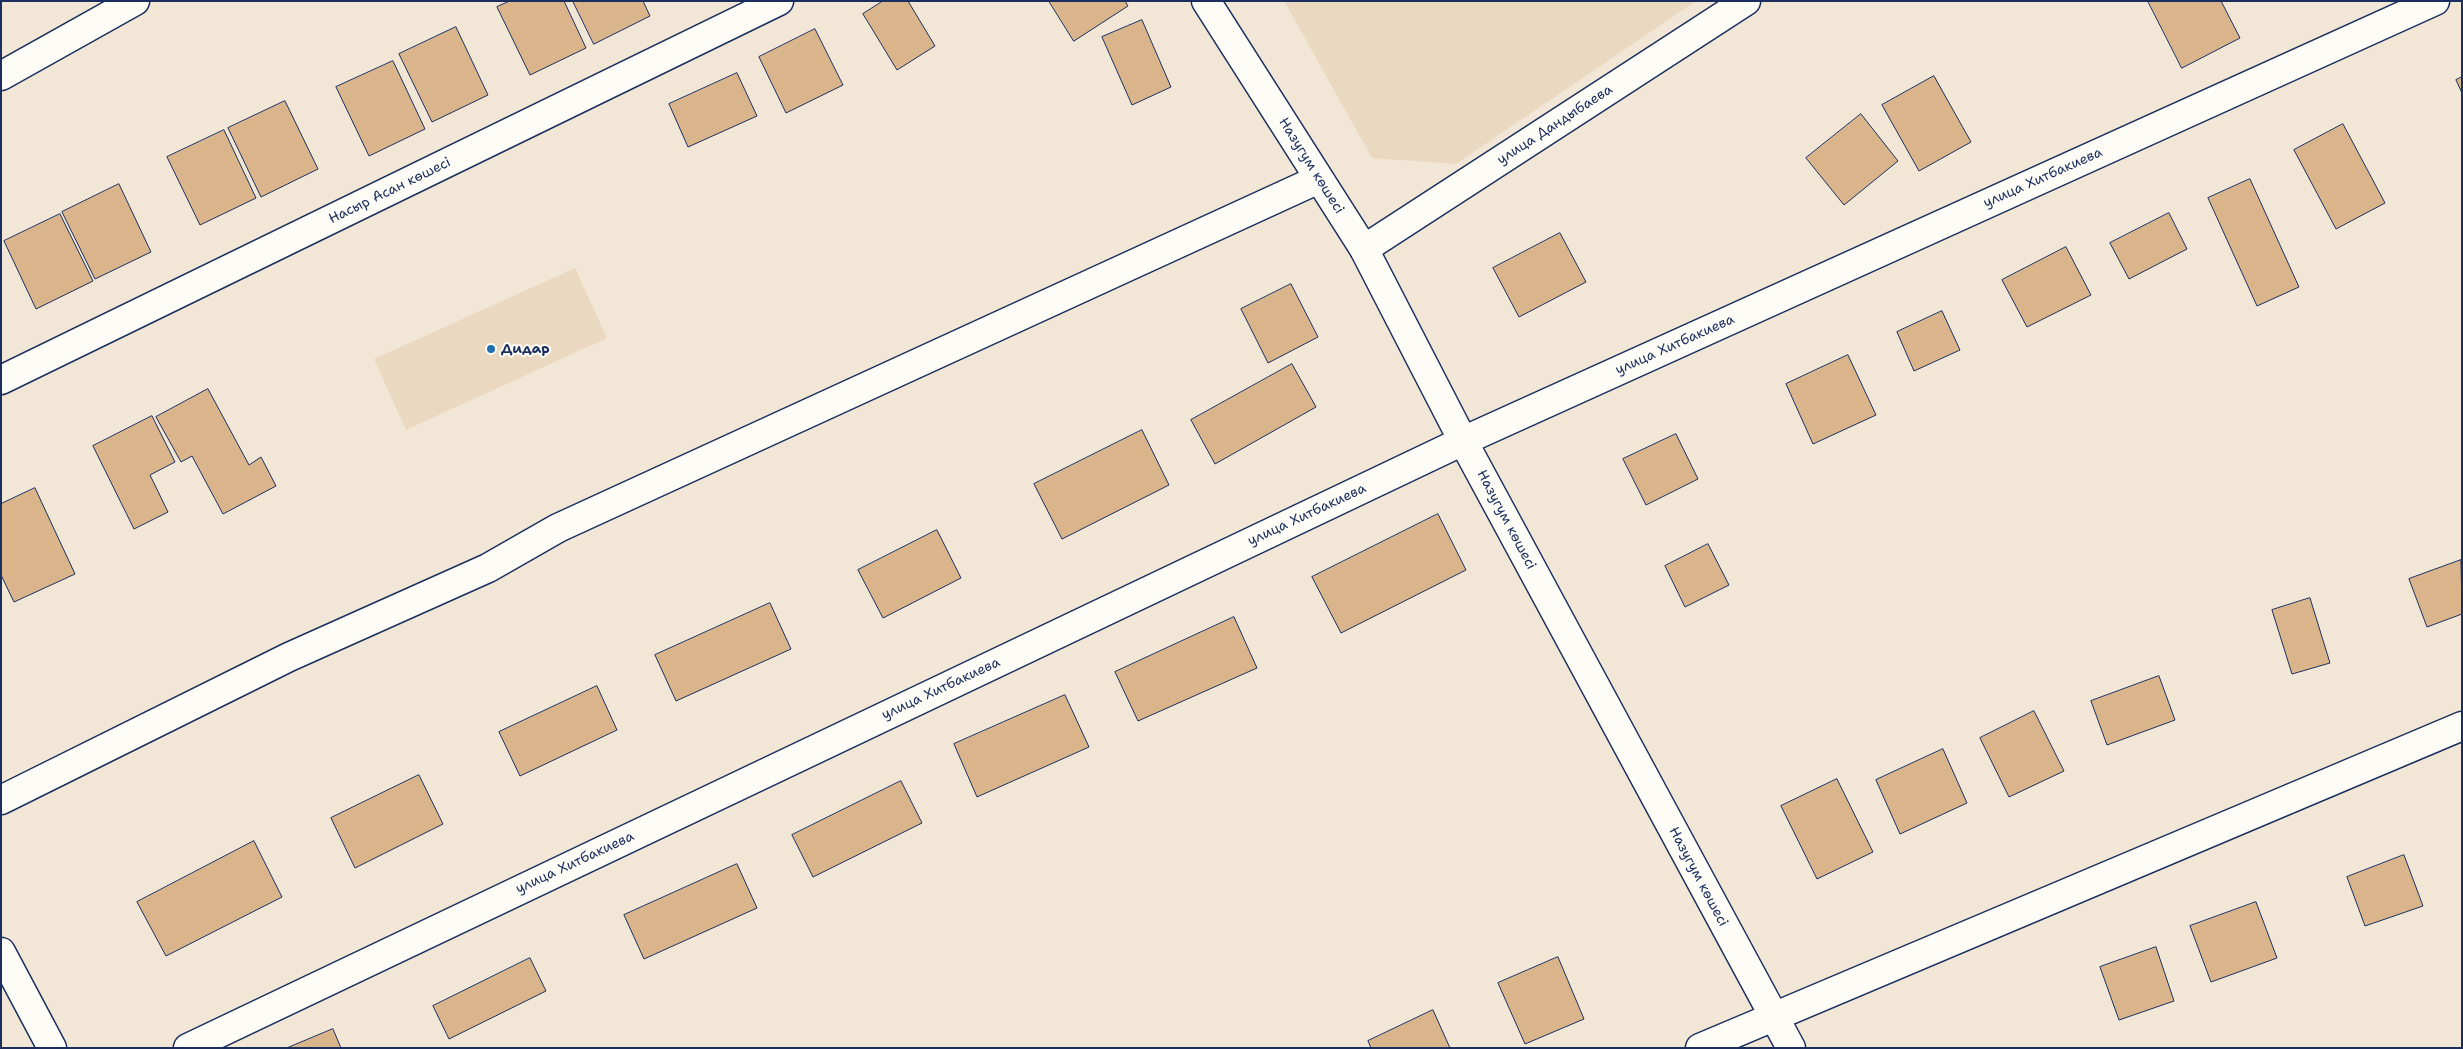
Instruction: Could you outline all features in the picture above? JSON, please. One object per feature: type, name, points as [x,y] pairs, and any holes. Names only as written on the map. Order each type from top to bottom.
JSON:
[{"type":"street","points":[[1,76],[135,1]]},
{"type":"street","name":"Насыр Асан көшесі","points":[[1,380],[779,1]]},
{"type":"street","name":"Назугум көшесі","points":[[1206,1],[1364,249],[1464,441],[1791,1048]]},
{"type":"street","name":"улица Дандыбаева","points":[[1364,249],[1746,1]]},
{"type":"street","name":"улица Хитбакиева","points":[[188,1048],[1464,441],[2435,1]]},
{"type":"street","points":[[1,800],[289,657],[488,568],[558,528],[1319,179]]},
{"type":"street","points":[[1700,1048],[2462,726]]},
{"type":"street","points":[[1,952],[52,1048]]},
{"type":"shaded area","points":[[1284,1],[1696,1],[1456,164],[1372,158]]},
{"type":"shaded area","name":"Дидар","points":[[575,268],[607,338],[406,430],[374,359]]},
{"type":"building","points":[[510,1],[564,1],[586,48],[530,75],[497,7]]},
{"type":"building","points":[[573,1],[643,1],[650,16],[594,44]]},
{"type":"building","points":[[883,1],[908,1],[935,46],[897,70],[863,14]]},
{"type":"building","points":[[1049,1],[1125,1],[1128,6],[1074,41]]},
{"type":"building","points":[[2148,1],[2221,1],[2240,38],[2182,68]]},
{"type":"building","points":[[1142,20],[1171,87],[1132,105],[1102,37]]},
{"type":"building","points":[[456,27],[488,95],[432,122],[399,54]]},
{"type":"building","points":[[815,29],[843,85],[786,113],[759,57]]},
{"type":"building","points":[[393,61],[425,129],[369,156],[336,87]]},
{"type":"building","points":[[737,73],[757,116],[688,147],[669,104]]},
{"type":"building","points":[[1934,76],[1971,142],[1919,171],[1882,105]]},
{"type":"building","points":[[2462,77],[2462,93],[2456,80]]},
{"type":"building","points":[[285,101],[318,169],[261,197],[228,128]]},
{"type":"building","points":[[1861,114],[1898,161],[1844,205],[1806,158]]},
{"type":"building","points":[[2343,124],[2385,203],[2336,229],[2294,150]]},
{"type":"building","points":[[224,130],[256,198],[200,225],[167,157]]},
{"type":"building","points":[[2250,179],[2299,287],[2257,306],[2208,198]]},
{"type":"building","points":[[119,184],[151,252],[95,279],[62,212]]},
{"type":"building","points":[[2169,213],[2187,249],[2129,279],[2110,243]]},
{"type":"building","points":[[60,214],[93,281],[36,309],[4,241]]},
{"type":"building","points":[[1560,233],[1586,282],[1519,317],[1493,268]]},
{"type":"building","points":[[2066,247],[2091,295],[2027,327],[2002,280]]},
{"type":"building","points":[[1291,284],[1318,337],[1268,363],[1241,309]]},
{"type":"building","points":[[1942,311],[1960,350],[1914,371],[1897,332]]},
{"type":"building","points":[[1848,355],[1876,415],[1813,444],[1786,384]]},
{"type":"building","points":[[1292,364],[1316,407],[1215,464],[1191,420]]},
{"type":"building","points":[[208,389],[249,465],[261,457],[276,486],[223,514],[192,456],[181,462],[156,417]]},
{"type":"building","points":[[152,416],[175,462],[150,475],[168,512],[134,529],[93,446]]},
{"type":"building","points":[[1142,430],[1169,485],[1062,539],[1034,484]]},
{"type":"building","points":[[1676,434],[1698,479],[1646,505],[1623,459]]},
{"type":"building","points":[[35,488],[75,574],[14,602],[1,575],[1,504]]},
{"type":"building","points":[[1438,514],[1466,570],[1341,633],[1312,577]]},
{"type":"building","points":[[937,530],[961,578],[883,618],[858,570]]},
{"type":"building","points":[[1708,544],[1729,585],[1685,607],[1665,566]]},
{"type":"building","points":[[2461,560],[2462,614],[2427,627],[2409,579]]},
{"type":"building","points":[[2310,598],[2330,663],[2292,674],[2272,610]]},
{"type":"building","points":[[770,603],[791,649],[676,701],[655,655]]},
{"type":"building","points":[[1234,617],[1257,668],[1138,721],[1115,672]]},
{"type":"building","points":[[2159,676],[2175,720],[2107,745],[2091,701]]},
{"type":"building","points":[[597,686],[617,730],[520,776],[499,732]]},
{"type":"building","points":[[1065,695],[1089,747],[977,797],[954,744]]},
{"type":"building","points":[[2034,711],[2064,771],[2009,797],[1980,738]]},
{"type":"building","points":[[1943,749],[1967,803],[1900,834],[1876,780]]},
{"type":"building","points":[[419,775],[443,824],[355,868],[331,818]]},
{"type":"building","points":[[1837,779],[1873,852],[1817,879],[1781,806]]},
{"type":"building","points":[[901,781],[922,823],[813,877],[792,835]]},
{"type":"building","points":[[254,841],[282,897],[166,956],[137,902]]},
{"type":"building","points":[[2404,855],[2423,906],[2365,926],[2347,877]]},
{"type":"building","points":[[737,864],[757,908],[644,959],[624,915]]},
{"type":"building","points":[[2256,902],[2277,958],[2211,982],[2190,926]]},
{"type":"building","points":[[2156,947],[2174,1001],[2119,1020],[2100,967]]},
{"type":"building","points":[[1558,957],[1584,1019],[1525,1044],[1498,983]]},
{"type":"building","points":[[530,958],[546,991],[449,1039],[433,1006]]},
{"type":"building","points":[[1433,1010],[1450,1048],[1371,1048],[1368,1041]]},
{"type":"building","points":[[333,1029],[341,1048],[287,1048]]},
{"type":"place","name":"Дидар","points":[[491,349]]}]
